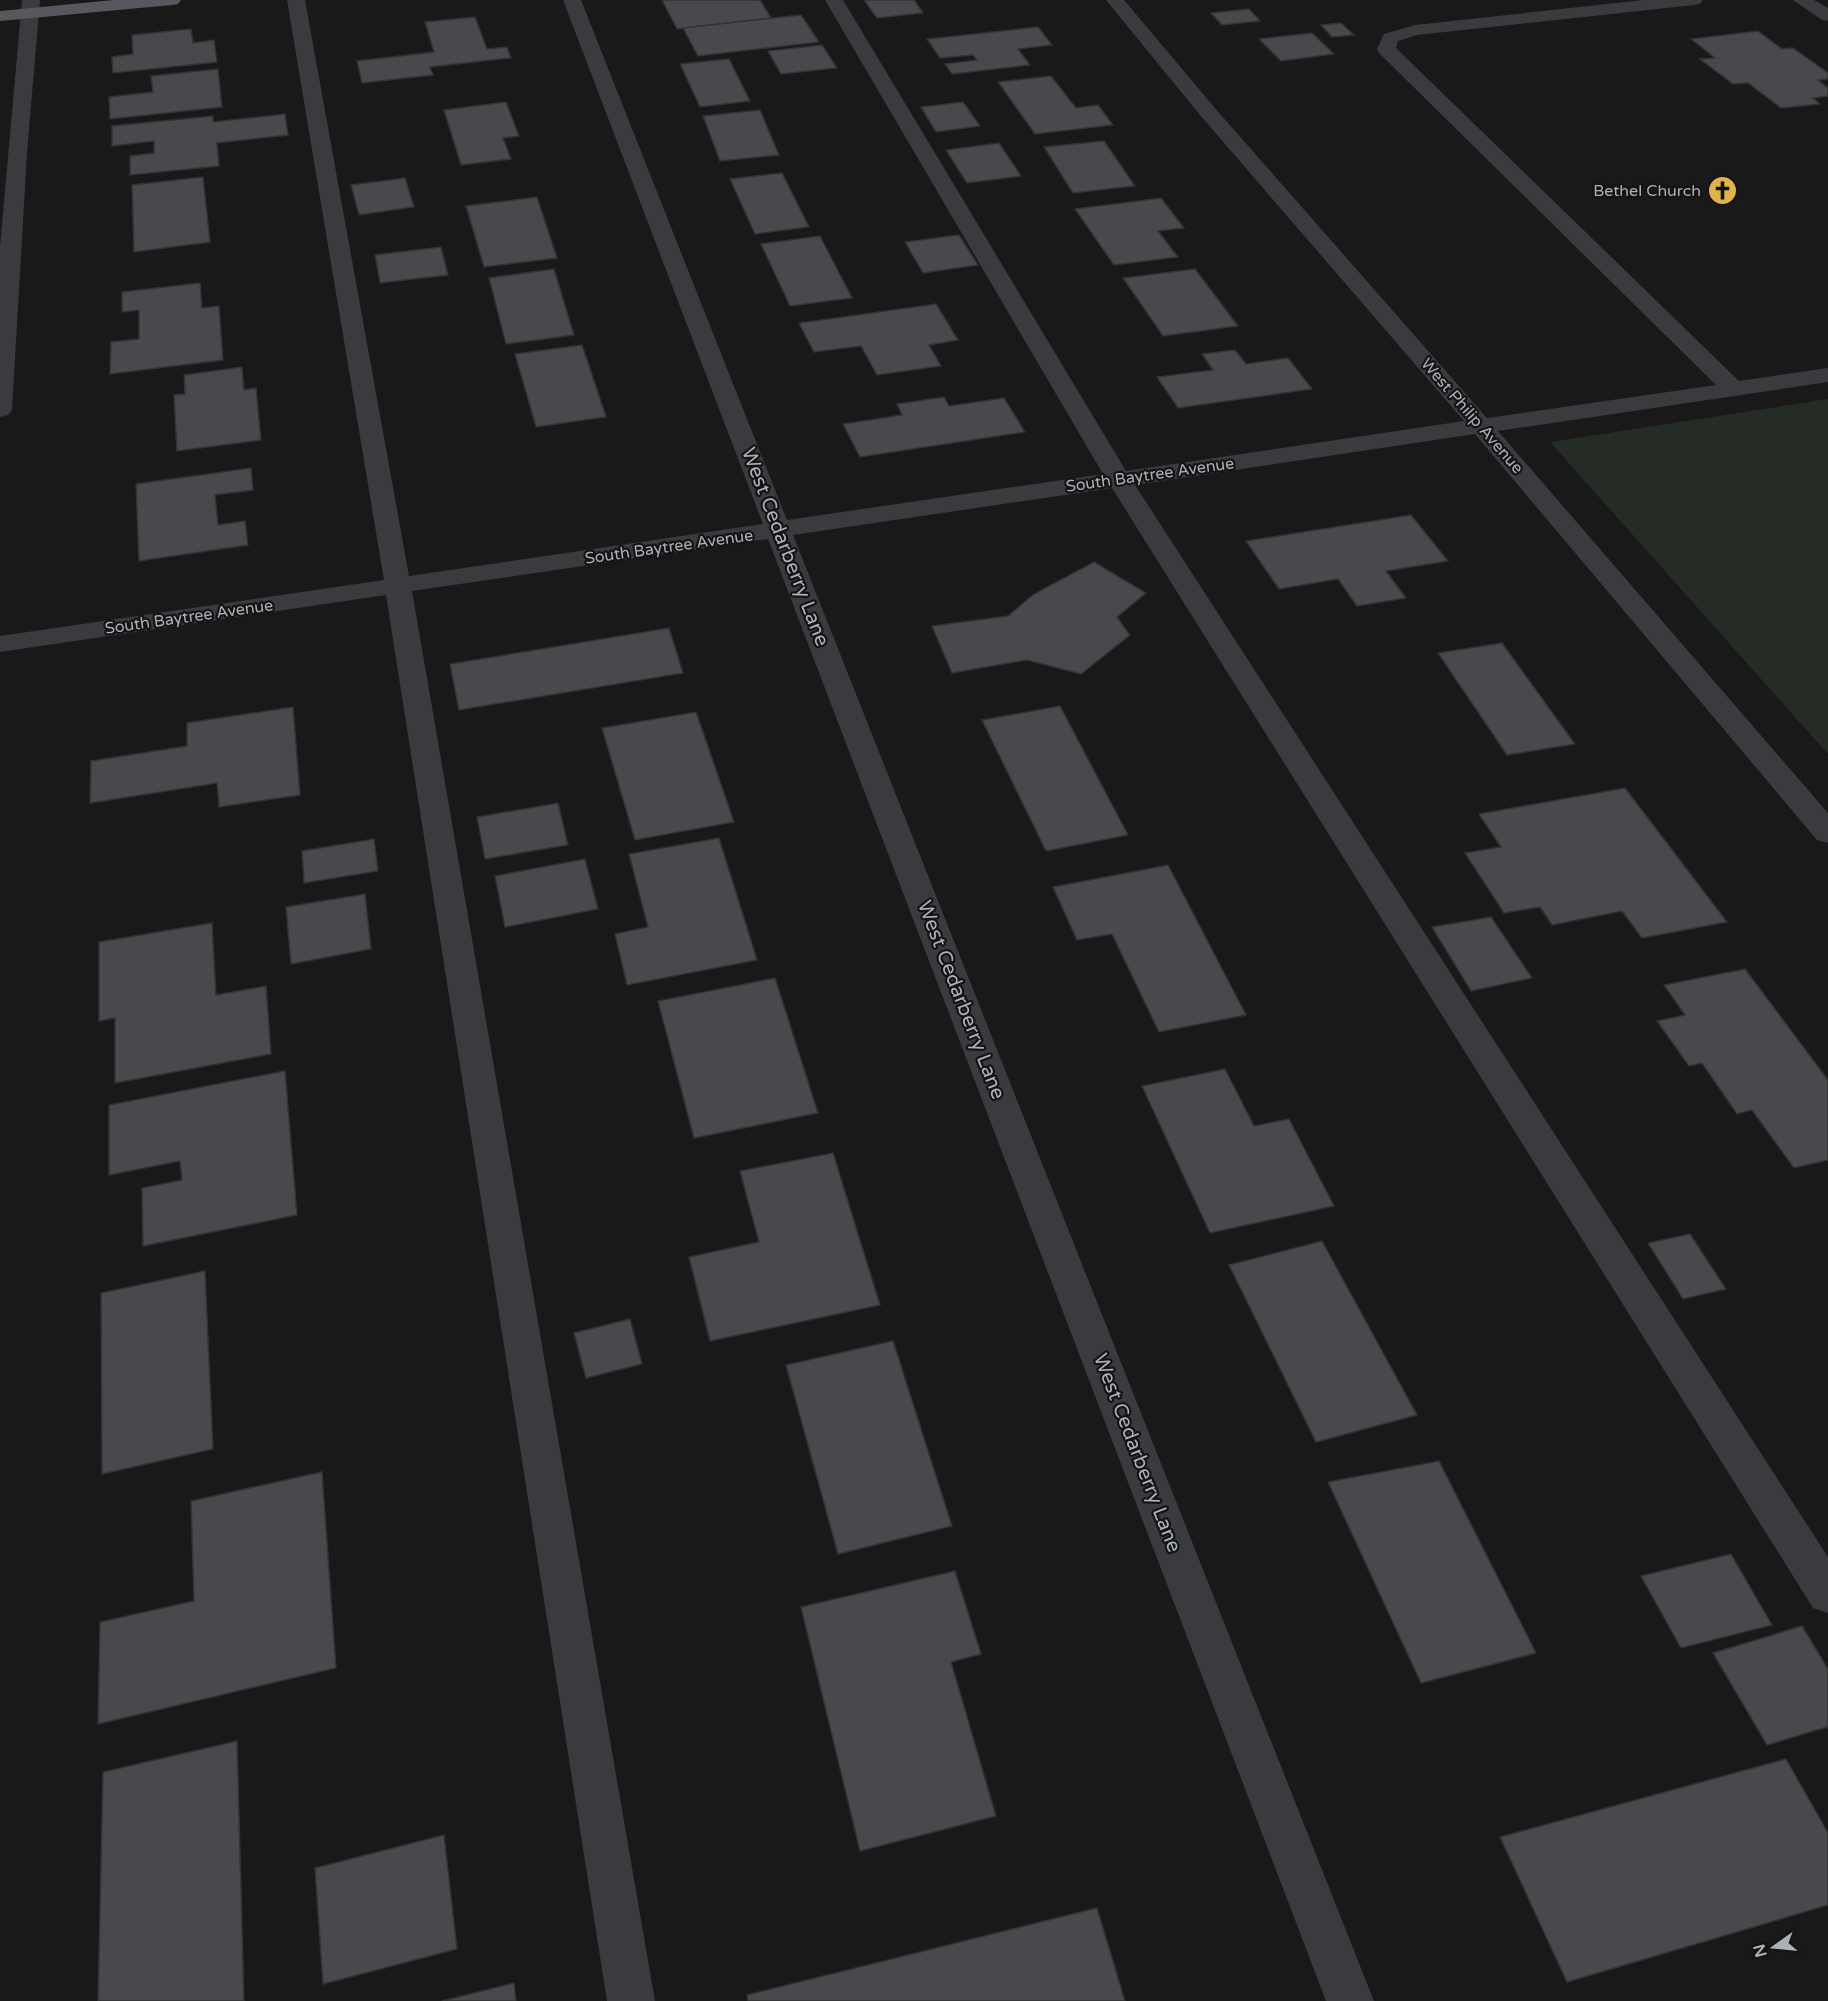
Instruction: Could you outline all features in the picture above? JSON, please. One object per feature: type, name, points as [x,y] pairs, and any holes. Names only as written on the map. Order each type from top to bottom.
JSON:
[{"type":"main road","points":[[0,16],[31,7],[172,0]]},
{"type":"street","points":[[296,0],[398,586],[631,2001]]},
{"type":"street","name":"West Cedarberry Lane","points":[[572,0],[1350,2001]]},
{"type":"street","points":[[834,0],[1119,480],[1828,1594]]},
{"type":"street","name":"West Philip Avenue","points":[[1115,0],[1828,833]]},
{"type":"street","points":[[1694,0],[1415,30],[1390,38],[1386,49],[1734,389]]},
{"type":"street","points":[[1802,0],[1828,16]]},
{"type":"street","points":[[0,410],[17,153],[31,7]]},
{"type":"street","name":"South Baytree Avenue","points":[[0,644],[1828,375]]},
{"type":"shaded area","points":[[1828,399],[1828,754],[1550,442]]},
{"type":"building","points":[[662,0],[760,0],[771,18],[677,29]]},
{"type":"building","points":[[864,0],[914,0],[923,13],[877,18]]},
{"type":"building","points":[[1249,9],[1260,21],[1222,25],[1211,13]]},
{"type":"building","points":[[801,15],[819,42],[698,56],[683,28]]},
{"type":"building","points":[[475,17],[487,49],[507,47],[511,58],[430,67],[433,75],[362,83],[357,61],[434,52],[425,22]]},
{"type":"building","points":[[1341,23],[1354,35],[1332,37],[1321,25]]},
{"type":"building","points":[[1038,27],[1052,45],[1018,49],[1030,65],[952,74],[945,64],[977,60],[973,55],[940,58],[927,39]]},
{"type":"building","points":[[191,29],[193,43],[214,40],[217,62],[113,73],[112,57],[133,54],[132,35]]},
{"type":"building","points":[[1758,31],[1782,49],[1793,48],[1828,73],[1828,79],[1818,80],[1828,88],[1828,96],[1813,98],[1820,104],[1781,108],[1748,83],[1733,84],[1700,59],[1715,58],[1691,39]]},
{"type":"building","points":[[1312,33],[1334,54],[1281,61],[1259,39]]},
{"type":"building","points":[[822,45],[837,68],[781,74],[768,51]]},
{"type":"building","points":[[729,59],[750,101],[700,107],[680,64]]},
{"type":"building","points":[[218,69],[222,107],[110,119],[109,97],[153,92],[151,76]]},
{"type":"building","points":[[1051,76],[1076,108],[1098,105],[1113,125],[1035,134],[998,82]]},
{"type":"building","points":[[506,102],[519,136],[503,138],[511,159],[461,165],[444,110]]},
{"type":"building","points":[[963,102],[980,126],[936,132],[921,107]]},
{"type":"building","points":[[760,110],[779,155],[720,161],[703,116]]},
{"type":"building","points":[[285,114],[288,135],[217,143],[219,166],[130,175],[130,156],[154,153],[154,141],[112,146],[112,126],[213,116],[213,122]]},
{"type":"building","points":[[1104,141],[1135,186],[1073,193],[1044,147]]},
{"type":"building","points":[[999,143],[1021,176],[967,183],[946,150]]},
{"type":"building","points":[[782,173],[809,227],[755,234],[730,179]]},
{"type":"building","points":[[203,177],[210,242],[134,252],[132,185]]},
{"type":"building","points":[[405,178],[414,207],[359,215],[351,185]]},
{"type":"building","points":[[537,197],[557,258],[484,267],[466,206]]},
{"type":"building","points":[[1161,198],[1184,228],[1158,231],[1178,257],[1114,265],[1075,209]]},
{"type":"building","points":[[959,235],[978,265],[923,273],[905,242]]},
{"type":"building","points":[[820,236],[852,298],[790,306],[761,244]]},
{"type":"building","points":[[441,247],[448,275],[380,283],[375,255]]},
{"type":"building","points":[[554,269],[574,335],[506,344],[489,278]]},
{"type":"building","points":[[1195,269],[1238,326],[1163,336],[1123,278]]},
{"type":"building","points":[[200,283],[202,308],[219,306],[223,360],[110,374],[111,342],[139,339],[139,310],[122,312],[122,292]]},
{"type":"building","points":[[936,304],[958,340],[929,345],[941,366],[877,375],[861,346],[814,352],[799,323]]},
{"type":"building","points":[[582,345],[606,417],[536,427],[515,354]]},
{"type":"building","points":[[1235,350],[1246,364],[1288,358],[1312,389],[1178,408],[1157,377],[1213,370],[1202,354]]},
{"type":"building","points":[[242,367],[244,390],[256,388],[261,440],[177,451],[174,395],[185,394],[184,375]]},
{"type":"building","points":[[944,397],[949,406],[1004,398],[1025,432],[860,457],[843,424],[902,415],[897,404]]},
{"type":"building","points":[[251,468],[253,490],[215,495],[218,525],[245,521],[248,545],[139,561],[136,484]]},
{"type":"building","points":[[1411,515],[1448,561],[1386,571],[1406,598],[1357,606],[1338,579],[1279,589],[1246,541]]},
{"type":"building","points":[[1094,562],[1146,593],[1117,617],[1130,635],[1081,674],[1027,660],[952,673],[932,626],[1008,616],[1034,594]]},
{"type":"building","points":[[669,628],[683,673],[459,710],[450,664]]},
{"type":"building","points":[[1502,643],[1575,744],[1507,755],[1438,653]]},
{"type":"building","points":[[1060,706],[1128,835],[1046,851],[982,720]]},
{"type":"building","points":[[293,707],[300,795],[219,807],[217,783],[90,803],[91,761],[187,746],[187,723]]},
{"type":"building","points":[[696,712],[734,822],[635,840],[602,728]]},
{"type":"building","points":[[1625,788],[1727,922],[1642,938],[1622,911],[1552,925],[1540,907],[1504,913],[1465,853],[1501,847],[1479,814]]},
{"type":"building","points":[[558,803],[568,845],[485,859],[477,817]]},
{"type":"building","points":[[719,838],[757,960],[627,985],[615,934],[648,927],[629,854]]},
{"type":"building","points":[[374,839],[378,871],[304,883],[302,851]]},
{"type":"building","points":[[585,859],[598,909],[505,927],[495,876]]},
{"type":"building","points":[[1168,865],[1246,1015],[1159,1032],[1112,934],[1077,940],[1053,887]]},
{"type":"building","points":[[365,894],[371,949],[291,964],[286,907]]},
{"type":"building","points":[[1491,917],[1532,978],[1471,991],[1432,927]]},
{"type":"building","points":[[212,923],[216,995],[266,986],[271,1054],[115,1083],[115,1018],[99,1021],[99,942]]},
{"type":"building","points":[[1745,969],[1828,1080],[1828,1160],[1794,1168],[1752,1110],[1737,1114],[1702,1063],[1689,1066],[1657,1021],[1685,1015],[1664,985]]},
{"type":"building","points":[[775,978],[818,1113],[694,1138],[658,1001]]},
{"type":"building","points":[[1225,1069],[1254,1126],[1289,1119],[1334,1206],[1210,1233],[1142,1086]]},
{"type":"building","points":[[285,1071],[297,1215],[143,1246],[142,1188],[182,1180],[180,1161],[109,1175],[109,1105]]},
{"type":"building","points":[[833,1153],[880,1305],[710,1341],[689,1257],[759,1242],[740,1171]]},
{"type":"building","points":[[1690,1234],[1726,1289],[1683,1299],[1648,1243]]},
{"type":"building","points":[[1322,1241],[1417,1415],[1316,1442],[1229,1265]]},
{"type":"building","points":[[205,1271],[213,1449],[102,1474],[101,1293]]},
{"type":"building","points":[[630,1319],[642,1364],[586,1378],[574,1333]]},
{"type":"building","points":[[893,1341],[952,1526],[838,1554],[786,1365]]},
{"type":"building","points":[[1439,1461],[1536,1653],[1421,1683],[1328,1482]]},
{"type":"building","points":[[322,1472],[336,1668],[98,1724],[100,1622],[194,1601],[191,1501]]},
{"type":"building","points":[[1731,1554],[1772,1625],[1681,1648],[1641,1576]]},
{"type":"building","points":[[955,1571],[981,1654],[951,1662],[996,1816],[860,1851],[801,1607]]},
{"type":"building","points":[[1802,1626],[1828,1669],[1828,1729],[1827,1727],[1767,1745],[1713,1653]]},
{"type":"building","points":[[237,1741],[244,2001],[98,2001],[103,1772]]},
{"type":"building","points":[[1786,1759],[1828,1833],[1828,1905],[1567,1982],[1500,1837]]},
{"type":"building","points":[[444,1835],[457,1949],[323,1984],[315,1868]]},
{"type":"building","points":[[1097,1908],[1125,2001],[748,2001],[747,1995]]},
{"type":"building","points":[[514,1983],[516,2001],[442,2001]]},
{"type":"place","name":"Bethel Church","points":[[1722,191]]}]
